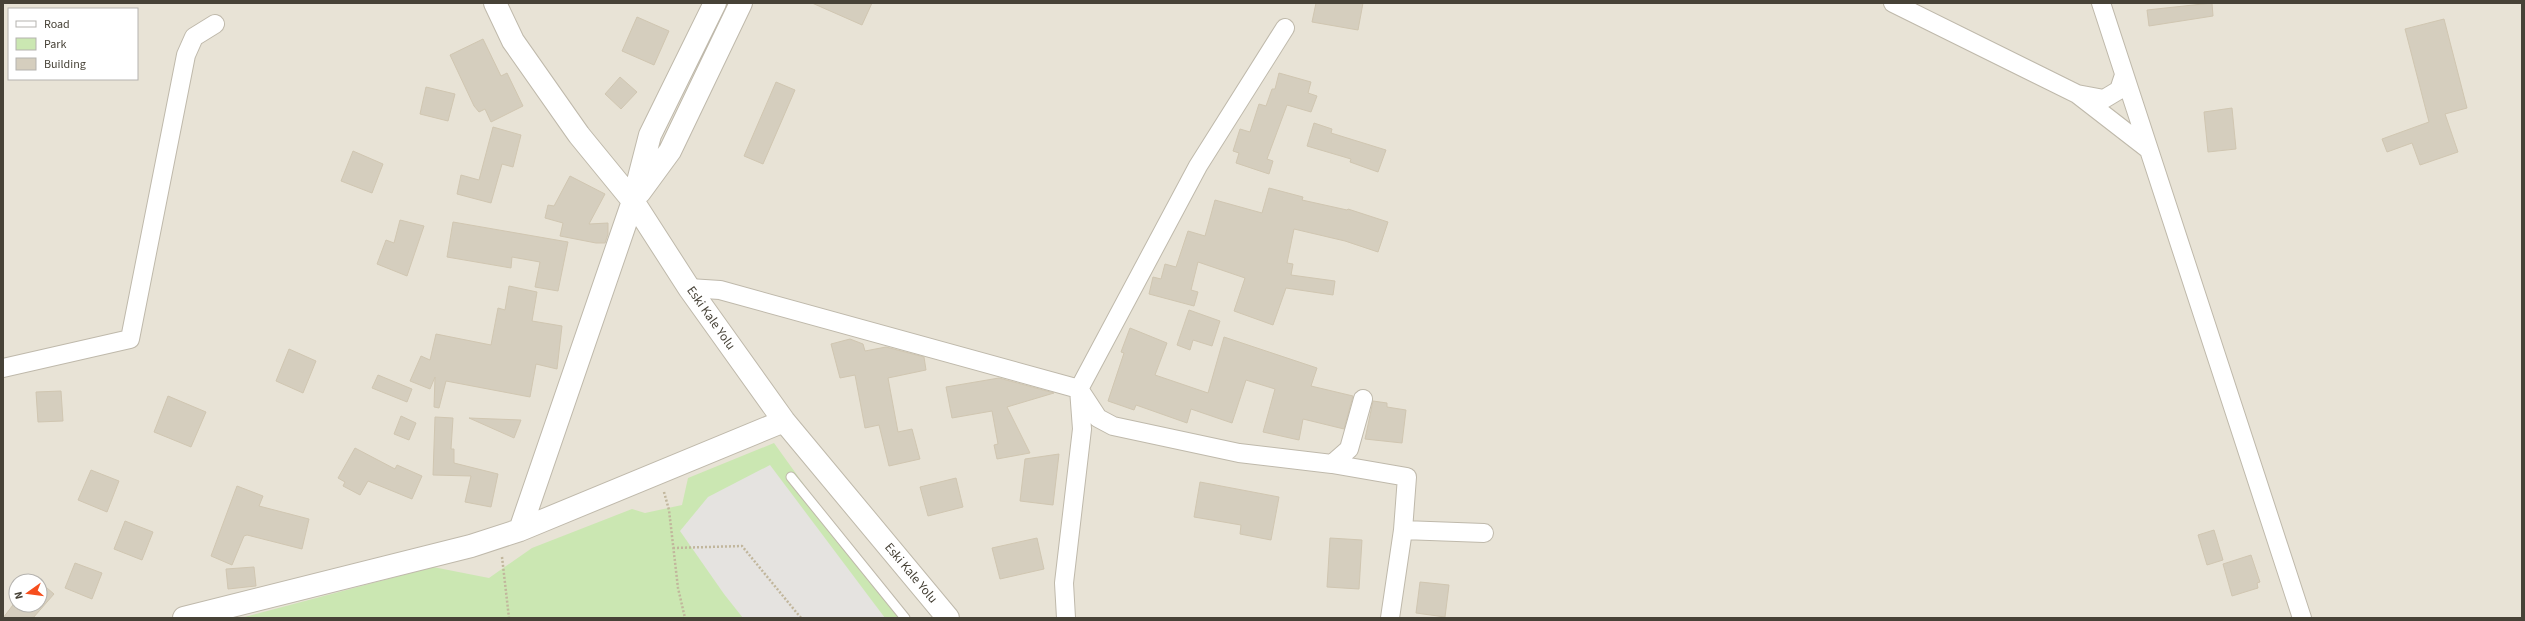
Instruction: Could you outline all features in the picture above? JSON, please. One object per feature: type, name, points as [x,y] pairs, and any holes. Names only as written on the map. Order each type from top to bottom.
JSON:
[{"type":"street","name":"Eski Kale Yolu","points":[[495,3],[513,41],[566,116],[633,201],[689,288],[784,421],[948,618]]},
{"type":"street","points":[[520,530],[633,201],[650,136],[715,3]]},
{"type":"street","points":[[633,201],[670,151],[741,3]]},
{"type":"street","points":[[1894,3],[2077,94],[2148,149]]},
{"type":"street","points":[[2101,3],[2302,618]]},
{"type":"street","points":[[3,368],[130,339],[186,55],[194,37],[215,24]]},
{"type":"street","points":[[1066,618],[1064,583],[1082,429],[1079,389],[1198,166],[1285,28]]},
{"type":"street","points":[[2077,94],[2104,98],[2119,90],[2124,75]]},
{"type":"street","points":[[689,288],[720,290],[1079,389],[1098,418],[1113,426],[1239,452],[1332,464],[1407,477],[1403,530],[1390,618]]},
{"type":"street","points":[[1332,464],[1349,449],[1363,399]]},
{"type":"street","points":[[184,618],[520,530],[784,421]]},
{"type":"street","points":[[1403,530],[1484,534]]},
{"type":"lane","points":[[791,477],[905,618]]},
{"type":"path","points":[[658,474],[669,510],[678,588],[685,618]]},
{"type":"path","points":[[498,537],[506,582],[509,618]]},
{"type":"path","points":[[674,548],[742,546],[801,618]]},
{"type":"shaded area","points":[[3,3],[2522,3],[2522,618],[3,618]]},
{"type":"shaded area","points":[[770,465],[885,618],[743,618],[724,594],[680,531],[708,497]]},
{"type":"green space","points":[[774,443],[900,618],[241,618],[433,567],[489,578],[532,548],[632,509],[645,513],[682,505],[688,478]]},
{"type":"building","points":[[812,3],[872,3],[862,25]]},
{"type":"building","points":[[1316,3],[1363,3],[1358,30],[1312,22]]},
{"type":"building","points":[[2212,3],[2213,16],[2149,26],[2147,10]]},
{"type":"building","points":[[637,17],[669,31],[654,65],[622,51]]},
{"type":"building","points":[[2444,19],[2467,108],[2445,114],[2458,152],[2420,165],[2412,143],[2387,152],[2382,139],[2429,122],[2405,29]]},
{"type":"building","points":[[483,39],[501,76],[507,73],[523,106],[491,122],[485,109],[479,112],[474,106],[450,55]]},
{"type":"building","points":[[1279,73],[1311,82],[1308,93],[1317,96],[1311,112],[1287,105],[1267,159],[1273,161],[1269,174],[1236,163],[1239,153],[1233,151],[1240,129],[1250,132],[1259,104],[1266,106],[1272,89],[1275,89]]},
{"type":"building","points":[[620,77],[637,92],[621,109],[605,94]]},
{"type":"building","points":[[776,82],[795,90],[763,164],[744,156]]},
{"type":"building","points":[[426,87],[455,94],[448,121],[420,114]]},
{"type":"building","points":[[2232,108],[2236,149],[2208,152],[2204,112]]},
{"type":"building","points":[[1314,123],[1332,129],[1331,133],[1386,150],[1378,172],[1350,162],[1351,159],[1307,146]]},
{"type":"building","points":[[493,127],[521,135],[513,167],[502,164],[491,203],[457,194],[461,175],[479,180]]},
{"type":"building","points":[[353,151],[383,164],[372,193],[341,181]]},
{"type":"building","points":[[570,176],[605,194],[589,224],[608,223],[608,234],[605,243],[596,243],[560,236],[563,223],[545,218],[548,205],[554,206]]},
{"type":"building","points":[[1269,188],[1303,197],[1302,200],[1348,209],[1388,222],[1378,252],[1345,241],[1294,229],[1287,263],[1293,264],[1291,275],[1335,281],[1333,295],[1286,288],[1273,325],[1234,311],[1245,278],[1198,262],[1191,290],[1198,292],[1194,306],[1149,294],[1153,277],[1161,279],[1165,264],[1176,267],[1188,231],[1205,236],[1215,200],[1262,213]]},
{"type":"building","points":[[400,220],[424,226],[407,276],[377,264],[386,240],[394,243]]},
{"type":"building","points":[[453,222],[568,242],[558,291],[535,287],[540,262],[512,257],[511,268],[447,257]]},
{"type":"building","points":[[509,286],[537,292],[532,321],[562,326],[557,369],[536,364],[530,397],[446,381],[439,408],[434,407],[435,377],[430,389],[410,381],[421,356],[430,360],[436,334],[491,345],[498,308],[505,310]]},
{"type":"building","points":[[1189,310],[1220,321],[1212,346],[1193,340],[1190,350],[1177,345]]},
{"type":"building","points":[[1130,328],[1167,343],[1155,375],[1208,393],[1224,337],[1317,368],[1311,386],[1353,396],[1344,429],[1303,419],[1299,440],[1263,432],[1275,389],[1246,380],[1232,423],[1191,409],[1187,423],[1136,405],[1134,410],[1108,401],[1124,353],[1121,352]]},
{"type":"building","points":[[850,339],[863,344],[865,351],[886,347],[924,357],[926,370],[888,378],[898,432],[912,429],[920,459],[889,466],[879,425],[865,428],[855,375],[840,378],[831,344]]},
{"type":"building","points":[[289,349],[316,361],[303,393],[276,381]]},
{"type":"building","points":[[378,375],[412,389],[407,402],[372,388]]},
{"type":"building","points":[[999,378],[1054,393],[1007,407],[1030,453],[997,459],[994,445],[998,444],[992,411],[952,418],[946,387]]},
{"type":"building","points":[[61,391],[63,421],[38,422],[36,392]]},
{"type":"building","points":[[168,396],[206,412],[191,447],[154,432]]},
{"type":"building","points":[[1373,401],[1387,403],[1387,407],[1406,410],[1402,443],[1365,439]]},
{"type":"building","points":[[401,416],[416,423],[409,440],[394,434]]},
{"type":"building","points":[[435,417],[453,418],[451,449],[454,449],[454,463],[498,474],[491,507],[465,502],[471,476],[433,475]]},
{"type":"building","points":[[469,418],[521,420],[514,438]]},
{"type":"building","points":[[355,448],[395,469],[397,465],[422,476],[412,499],[368,481],[360,495],[343,486],[345,482],[338,478]]},
{"type":"building","points":[[1059,454],[1053,505],[1020,501],[1025,459]]},
{"type":"building","points":[[91,470],[119,481],[107,512],[78,500]]},
{"type":"building","points":[[956,478],[963,507],[928,516],[920,487]]},
{"type":"building","points":[[1200,482],[1279,497],[1271,540],[1240,534],[1241,525],[1194,517]]},
{"type":"building","points":[[237,486],[263,496],[259,506],[309,519],[302,549],[247,535],[244,536],[232,565],[211,556]]},
{"type":"building","points":[[125,521],[153,532],[142,560],[114,549]]},
{"type":"building","points":[[2214,530],[2223,560],[2207,565],[2198,535]]},
{"type":"building","points":[[1037,538],[1044,569],[1000,579],[992,548]]},
{"type":"building","points":[[1330,538],[1362,540],[1359,589],[1327,587]]},
{"type":"building","points":[[2251,555],[2260,582],[2257,583],[2258,588],[2232,596],[2223,564]]},
{"type":"building","points":[[75,563],[102,573],[92,599],[65,588]]},
{"type":"building","points":[[254,567],[256,586],[228,589],[226,569]]},
{"type":"building","points":[[1420,582],[1449,585],[1445,617],[1416,613]]},
{"type":"building","points":[[48,589],[54,594],[48,601]]},
{"type":"building","points":[[8,611],[8,613],[37,613],[33,618],[3,618]]}]
